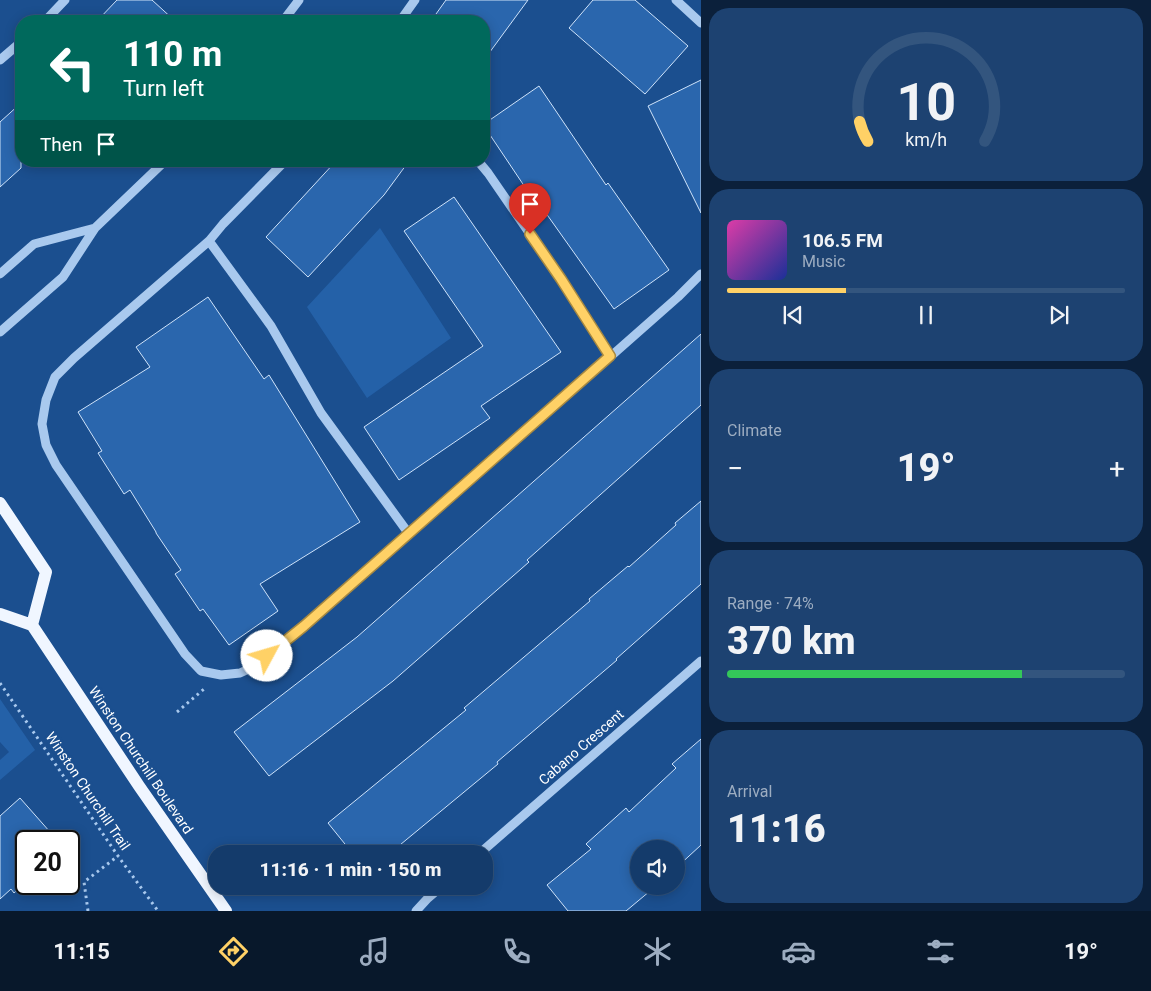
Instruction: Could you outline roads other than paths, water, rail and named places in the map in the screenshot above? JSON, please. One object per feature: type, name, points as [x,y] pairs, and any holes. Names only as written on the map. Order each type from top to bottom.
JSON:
[{"type":"main road","points":[[0,503],[46,572],[32,625],[0,614]]},
{"type":"main road","name":"Winston Churchill Boulevard","points":[[32,625],[139,786],[226,911]]},
{"type":"street","points":[[51,15],[65,0]]},
{"type":"street","points":[[288,15],[299,0]]},
{"type":"street","points":[[404,15],[415,0]]},
{"type":"street","points":[[676,0],[701,23]]},
{"type":"street","points":[[0,60],[15,47]]},
{"type":"street","points":[[0,332],[63,277],[95,228],[159,167]]},
{"type":"street","points":[[279,167],[223,224],[209,241],[74,358],[55,377],[46,400],[42,424],[46,445],[56,465],[185,654],[201,671],[221,675],[240,673],[255,666],[304,626],[409,534],[678,297],[701,274]]},
{"type":"street","points":[[483,167],[561,279],[610,356]]},
{"type":"street","points":[[0,274],[34,244],[95,228]]},
{"type":"street","points":[[209,241],[271,326],[321,413],[409,534]]},
{"type":"street","name":"Cabano Crescent","points":[[489,845],[701,661]]},
{"type":"street","points":[[416,911],[432,895]]}]
